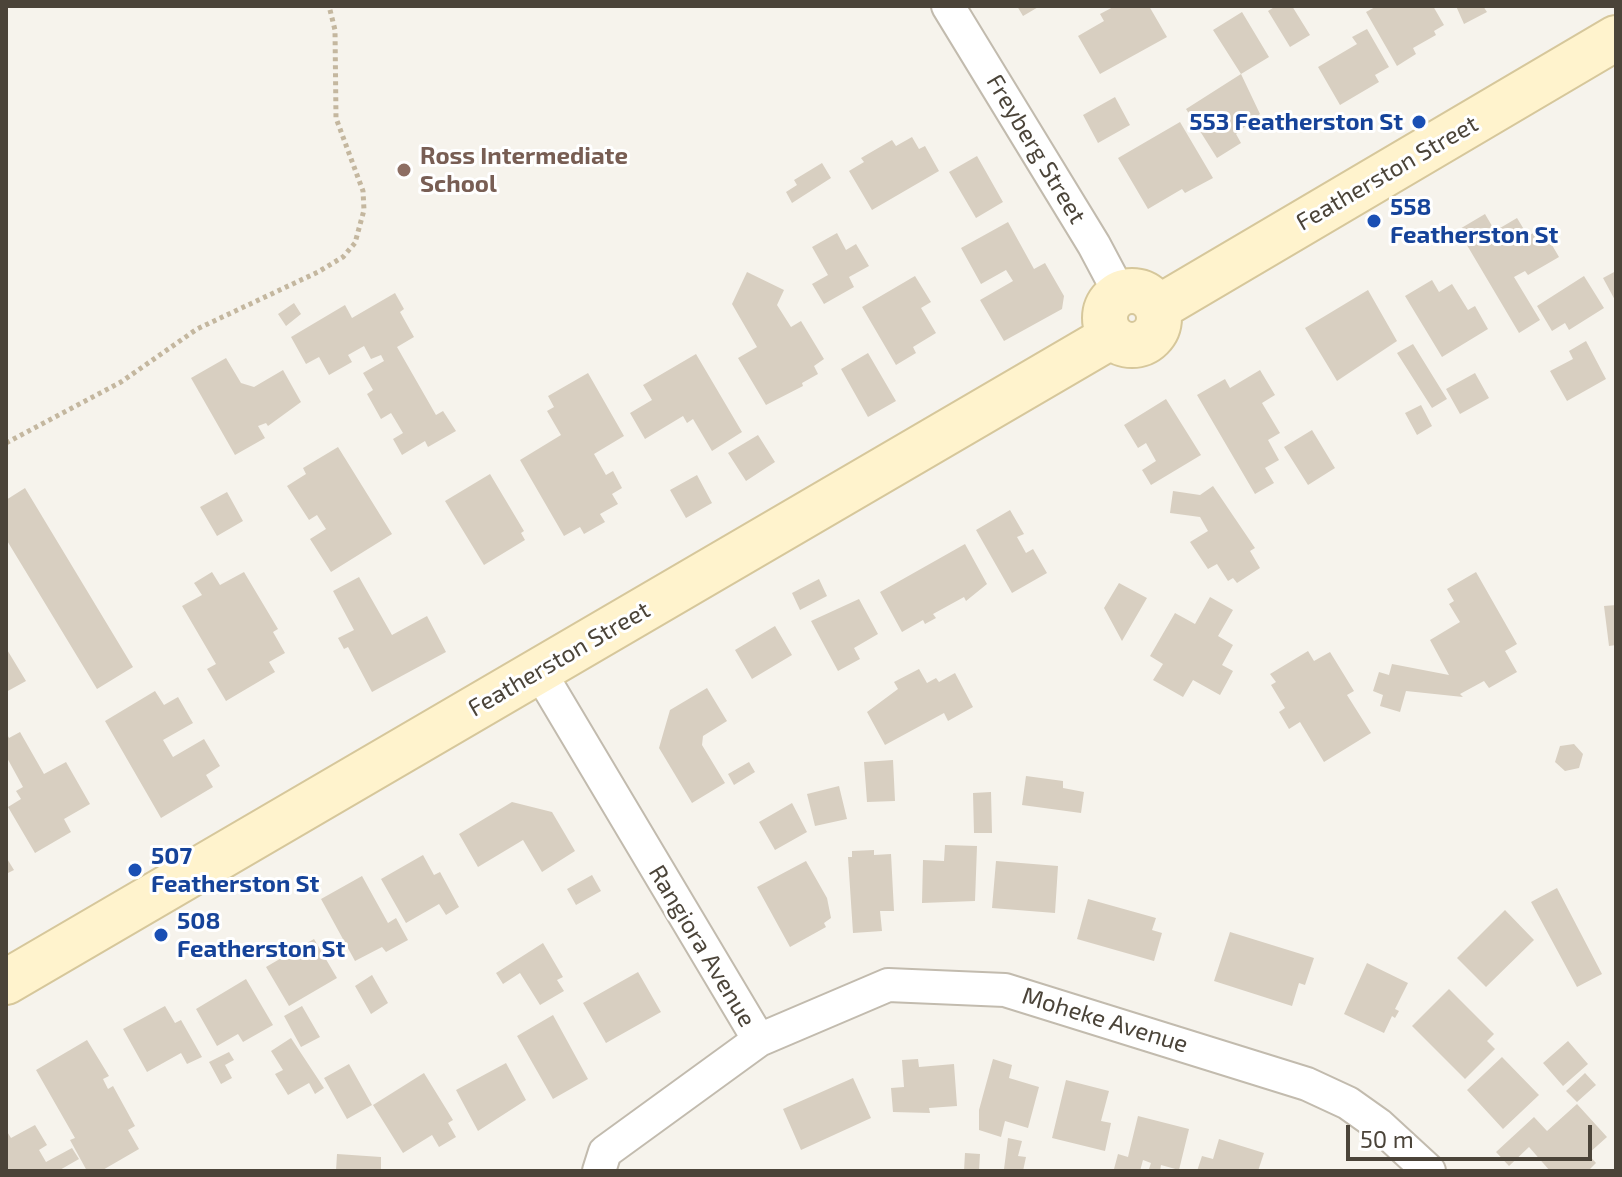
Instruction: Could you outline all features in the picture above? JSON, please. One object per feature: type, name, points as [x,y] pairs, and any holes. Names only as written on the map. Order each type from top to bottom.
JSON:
[{"type":"main road","name":"Featherston Street","points":[[6,982],[539,671],[1130,313],[1616,38]]},
{"type":"street","name":"Freyberg Street","points":[[948,6],[1130,313]]},
{"type":"street","name":"Rangiora Avenue","points":[[539,671],[759,1040],[605,1152],[599,1171]]},
{"type":"street","name":"Moheke Avenue","points":[[759,1040],[888,985],[1005,990],[1307,1084],[1348,1103],[1379,1125],[1429,1171]]},
{"type":"path","points":[[6,443],[121,382],[197,329],[318,272],[343,257],[355,243],[364,210],[363,191],[336,118],[335,30],[329,6]]},
{"type":"building","points":[[1017,6],[1040,6],[1023,16]]},
{"type":"building","points":[[1115,6],[1149,6],[1167,37],[1100,74],[1078,36],[1104,21],[1100,14]]},
{"type":"building","points":[[1276,6],[1292,6],[1310,35],[1290,47],[1268,11]]},
{"type":"building","points":[[1377,6],[1433,6],[1444,25],[1434,31],[1436,35],[1413,48],[1416,54],[1397,66],[1366,12]]},
{"type":"building","points":[[1456,6],[1483,6],[1487,12],[1464,24]]},
{"type":"building","points":[[1242,12],[1269,57],[1241,74],[1213,30]]},
{"type":"building","points":[[1367,29],[1389,67],[1375,75],[1379,82],[1340,105],[1318,67],[1357,44],[1352,37]]},
{"type":"building","points":[[1241,74],[1260,114],[1236,134],[1241,143],[1217,158],[1186,109]]},
{"type":"building","points":[[1115,97],[1130,125],[1098,143],[1083,115]]},
{"type":"building","points":[[1180,122],[1213,178],[1185,193],[1182,189],[1148,209],[1118,158]]},
{"type":"building","points":[[912,137],[919,149],[925,146],[939,171],[872,210],[849,171],[864,162],[861,158],[892,140],[896,146]]},
{"type":"building","points":[[977,156],[1003,202],[976,218],[949,172]]},
{"type":"building","points":[[822,163],[831,178],[792,203],[786,192],[797,185],[794,180]]},
{"type":"building","points":[[1485,214],[1495,231],[1517,218],[1528,236],[1542,228],[1559,257],[1528,275],[1525,271],[1514,277],[1540,320],[1519,333],[1458,230]]},
{"type":"building","points":[[1008,222],[1034,269],[1045,263],[1064,296],[1062,309],[1004,341],[980,300],[1013,281],[1006,270],[981,284],[961,248]]},
{"type":"building","points":[[837,233],[846,250],[856,244],[869,266],[849,277],[854,287],[824,304],[812,284],[828,275],[812,247]]},
{"type":"building","points":[[1616,271],[1616,302],[1603,278]]},
{"type":"building","points":[[747,272],[784,290],[777,305],[791,327],[801,321],[824,359],[814,366],[818,374],[802,383],[803,386],[766,405],[738,358],[757,347],[732,304]]},
{"type":"building","points":[[915,276],[931,302],[921,308],[936,333],[913,347],[916,353],[896,365],[862,307]]},
{"type":"building","points":[[1584,276],[1604,308],[1569,330],[1565,323],[1552,331],[1537,306]]},
{"type":"building","points":[[1432,280],[1439,292],[1452,284],[1468,310],[1475,306],[1488,329],[1442,357],[1405,296]]},
{"type":"building","points":[[1368,290],[1397,341],[1337,381],[1305,328]]},
{"type":"building","points":[[395,293],[404,309],[400,312],[414,337],[397,347],[436,415],[443,411],[456,431],[428,447],[425,441],[402,455],[393,439],[403,433],[391,413],[381,419],[367,394],[373,390],[363,373],[384,361],[381,355],[371,359],[364,346],[348,355],[352,362],[329,375],[319,357],[306,364],[291,337],[345,305],[352,318]]},
{"type":"building","points":[[294,303],[301,314],[286,326],[278,314]]},
{"type":"building","points":[[1586,341],[1606,379],[1567,401],[1550,371],[1573,359],[1569,351]]},
{"type":"building","points":[[1413,344],[1447,399],[1432,408],[1397,353]]},
{"type":"building","points":[[868,353],[896,401],[868,417],[841,369]]},
{"type":"building","points":[[696,354],[742,432],[712,451],[693,419],[687,423],[683,416],[645,439],[630,413],[652,400],[643,385]]},
{"type":"building","points":[[226,358],[241,383],[254,387],[283,370],[301,402],[268,426],[266,423],[258,426],[265,438],[235,455],[191,378]]},
{"type":"building","points":[[1260,370],[1275,395],[1262,403],[1280,433],[1268,440],[1279,460],[1265,468],[1274,483],[1255,494],[1197,395],[1225,379],[1230,388]]},
{"type":"building","points":[[588,373],[624,436],[594,454],[606,475],[613,471],[622,488],[612,494],[618,504],[600,514],[605,522],[584,534],[580,527],[564,536],[520,460],[561,435],[547,411],[554,407],[548,396]]},
{"type":"building","points":[[1475,373],[1489,398],[1460,414],[1446,389]]},
{"type":"building","points":[[1166,399],[1201,455],[1151,485],[1142,470],[1156,461],[1146,443],[1138,448],[1124,425]]},
{"type":"building","points":[[1421,405],[1432,426],[1417,435],[1405,413]]},
{"type":"building","points":[[1312,430],[1335,468],[1308,485],[1284,447]]},
{"type":"building","points":[[758,435],[775,462],[746,481],[728,453]]},
{"type":"building","points":[[338,447],[392,534],[331,572],[310,539],[326,529],[317,515],[309,520],[287,486],[306,474],[303,468]]},
{"type":"building","points":[[490,474],[524,531],[521,533],[525,540],[484,565],[445,501]]},
{"type":"building","points":[[697,475],[712,503],[686,518],[670,490]]},
{"type":"building","points":[[1213,486],[1255,548],[1250,551],[1260,568],[1237,583],[1233,578],[1228,581],[1217,564],[1208,569],[1190,542],[1208,531],[1200,517],[1170,513],[1173,491],[1200,495]]},
{"type":"building","points":[[25,488],[133,667],[97,689],[6,539],[6,500]]},
{"type":"building","points":[[227,492],[243,521],[217,536],[200,507]]},
{"type":"building","points":[[1010,510],[1024,534],[1017,537],[1026,553],[1033,549],[1047,573],[1012,593],[976,530]]},
{"type":"building","points":[[965,544],[987,584],[966,601],[964,597],[933,614],[936,618],[925,624],[923,620],[902,632],[880,592]]},
{"type":"building","points":[[212,572],[220,585],[244,572],[278,629],[273,632],[285,653],[269,662],[275,672],[226,701],[207,669],[216,664],[182,606],[202,595],[194,583]]},
{"type":"building","points":[[1476,572],[1517,644],[1505,651],[1517,672],[1489,688],[1484,681],[1460,694],[1463,697],[1406,691],[1400,712],[1380,706],[1383,695],[1373,691],[1379,672],[1389,675],[1392,664],[1449,675],[1430,640],[1460,622],[1449,604],[1454,601],[1447,589]]},
{"type":"building","points":[[359,577],[392,635],[427,616],[446,652],[372,692],[348,647],[344,649],[338,638],[354,630],[333,591]]},
{"type":"building","points":[[819,579],[827,596],[800,610],[792,593]]},
{"type":"building","points":[[1119,583],[1147,598],[1122,641],[1104,608]]},
{"type":"building","points":[[1210,597],[1233,610],[1218,636],[1233,645],[1222,665],[1233,671],[1220,695],[1193,680],[1183,697],[1153,680],[1163,664],[1150,656],[1175,613],[1195,624]]},
{"type":"building","points":[[859,599],[878,634],[854,648],[860,659],[838,671],[811,621]]},
{"type":"building","points":[[1616,605],[1616,645],[1609,646],[1604,606]]},
{"type":"building","points":[[775,626],[792,655],[752,679],[735,650]]},
{"type":"building","points":[[6,648],[26,681],[6,692]]},
{"type":"building","points":[[1308,651],[1314,661],[1330,652],[1354,691],[1347,695],[1371,733],[1324,762],[1300,722],[1289,729],[1279,712],[1285,708],[1271,685],[1276,682],[1270,674]]},
{"type":"building","points":[[919,669],[927,683],[936,678],[939,682],[955,673],[973,707],[948,721],[944,713],[885,745],[867,712],[898,689],[894,682]]},
{"type":"building","points":[[707,688],[727,721],[703,736],[702,745],[725,783],[692,803],[659,748],[670,710]]},
{"type":"building","points":[[155,691],[164,705],[178,697],[193,723],[163,740],[173,757],[204,739],[220,766],[206,775],[213,787],[161,818],[105,721]]},
{"type":"building","points":[[6,732],[9,738],[20,732],[44,774],[66,762],[90,804],[64,819],[71,832],[35,853],[8,807],[21,799],[16,791],[23,787],[6,756]]},
{"type":"building","points":[[1574,744],[1583,754],[1579,768],[1565,771],[1555,762],[1560,746]]},
{"type":"building","points":[[893,760],[895,801],[867,802],[864,762]]},
{"type":"building","points":[[749,762],[755,772],[734,785],[728,774]]},
{"type":"building","points":[[1026,776],[1063,781],[1063,788],[1084,792],[1081,813],[1022,805]]},
{"type":"building","points":[[839,786],[847,819],[815,826],[807,794]]},
{"type":"building","points":[[991,792],[992,833],[974,833],[973,793]]},
{"type":"building","points":[[512,802],[552,812],[575,851],[542,872],[523,840],[478,867],[459,834]]},
{"type":"building","points":[[792,803],[807,832],[775,850],[759,822]]},
{"type":"building","points":[[945,845],[977,846],[975,901],[922,903],[923,860],[944,861]]},
{"type":"building","points":[[874,850],[874,855],[891,854],[894,911],[880,911],[882,931],[853,933],[848,857],[852,857],[852,851]]},
{"type":"building","points":[[423,855],[434,875],[440,872],[459,907],[446,915],[439,904],[406,923],[381,879]]},
{"type":"building","points":[[6,857],[14,870],[6,874]]},
{"type":"building","points":[[806,861],[827,898],[831,918],[824,923],[826,927],[790,947],[757,887]]},
{"type":"building","points":[[996,861],[1058,866],[1055,913],[992,908]]},
{"type":"building","points":[[592,875],[601,891],[576,905],[567,889]]},
{"type":"building","points":[[362,876],[388,923],[396,918],[408,940],[386,952],[382,947],[355,961],[321,899]]},
{"type":"building","points":[[1557,888],[1602,974],[1577,987],[1531,902]]},
{"type":"building","points":[[1088,899],[1156,918],[1152,930],[1162,933],[1154,961],[1077,939]]},
{"type":"building","points":[[1505,910],[1534,940],[1486,987],[1457,958]]},
{"type":"building","points":[[1230,932],[1314,958],[1305,985],[1299,983],[1292,1006],[1214,981]]},
{"type":"building","points":[[314,939],[337,978],[289,1006],[266,967]]},
{"type":"building","points":[[543,943],[563,977],[557,980],[564,991],[540,1005],[520,973],[503,984],[496,973]]},
{"type":"building","points":[[1367,963],[1408,983],[1395,1009],[1399,1011],[1395,1018],[1392,1016],[1384,1033],[1344,1014]]},
{"type":"building","points":[[638,972],[661,1012],[606,1043],[583,1003]]},
{"type":"building","points":[[372,975],[388,1003],[371,1014],[355,986]]},
{"type":"building","points":[[246,979],[273,1025],[243,1042],[238,1034],[217,1046],[196,1009]]},
{"type":"building","points":[[1449,989],[1494,1034],[1487,1041],[1495,1049],[1465,1079],[1412,1026]]},
{"type":"building","points":[[165,1006],[175,1023],[181,1020],[202,1057],[187,1064],[181,1053],[147,1072],[123,1029]]},
{"type":"building","points":[[302,1006],[320,1037],[301,1047],[284,1016]]},
{"type":"building","points":[[553,1015],[588,1079],[553,1099],[517,1036]]},
{"type":"building","points":[[291,1038],[324,1088],[315,1094],[309,1083],[288,1095],[275,1074],[283,1070],[271,1051]]},
{"type":"building","points":[[87,1040],[109,1076],[103,1079],[108,1089],[113,1086],[135,1126],[128,1130],[139,1149],[101,1171],[87,1171],[70,1140],[75,1138],[36,1070]]},
{"type":"building","points":[[1568,1041],[1588,1064],[1563,1086],[1543,1063]]},
{"type":"building","points":[[229,1052],[234,1060],[225,1065],[232,1078],[221,1084],[209,1062]]},
{"type":"building","points":[[1502,1057],[1539,1095],[1503,1129],[1467,1090]]},
{"type":"building","points":[[918,1059],[919,1067],[954,1064],[957,1106],[929,1108],[930,1113],[893,1112],[891,1088],[904,1087],[902,1060]]},
{"type":"building","points":[[993,1059],[1012,1065],[1009,1078],[1039,1087],[1028,1128],[1005,1121],[1001,1137],[979,1130],[979,1110]]},
{"type":"building","points":[[506,1063],[526,1100],[478,1131],[456,1090]]},
{"type":"building","points":[[349,1064],[372,1105],[347,1119],[324,1078]]},
{"type":"building","points":[[424,1073],[453,1120],[448,1123],[456,1137],[439,1147],[432,1135],[403,1153],[373,1105]]},
{"type":"building","points":[[1585,1073],[1596,1085],[1577,1102],[1566,1091]]},
{"type":"building","points":[[853,1078],[871,1118],[801,1150],[783,1109]]},
{"type":"building","points":[[1066,1080],[1109,1091],[1101,1121],[1111,1123],[1105,1151],[1052,1138]]},
{"type":"building","points":[[1577,1104],[1607,1137],[1588,1154],[1596,1163],[1588,1171],[1550,1171],[1529,1147],[1509,1166],[1496,1152],[1534,1117],[1547,1131]]},
{"type":"building","points":[[1138,1116],[1189,1129],[1179,1170],[1161,1165],[1160,1171],[1155,1171],[1149,1169],[1151,1163],[1143,1160],[1140,1171],[1114,1169],[1118,1154],[1128,1157]]},
{"type":"building","points":[[35,1125],[47,1145],[39,1150],[46,1162],[72,1148],[79,1159],[58,1171],[6,1171],[6,1130],[11,1138]]},
{"type":"building","points":[[1008,1138],[1022,1141],[1018,1156],[1026,1157],[1023,1171],[1004,1169]]},
{"type":"building","points":[[1219,1139],[1264,1153],[1258,1171],[1197,1171],[1202,1156],[1213,1159]]},
{"type":"building","points":[[965,1153],[980,1154],[979,1171],[964,1171]]},
{"type":"building","points":[[337,1154],[381,1157],[381,1171],[336,1171]]},
{"type":"place","name":"553 Featherston St","points":[[1419,122]]},
{"type":"place","name":"Ross Intermediate School","points":[[404,170]]},
{"type":"place","name":"558 Featherston St","points":[[1374,221]]},
{"type":"place","name":"507 Featherston St","points":[[135,870]]},
{"type":"place","name":"508 Featherston St","points":[[161,935]]}]
